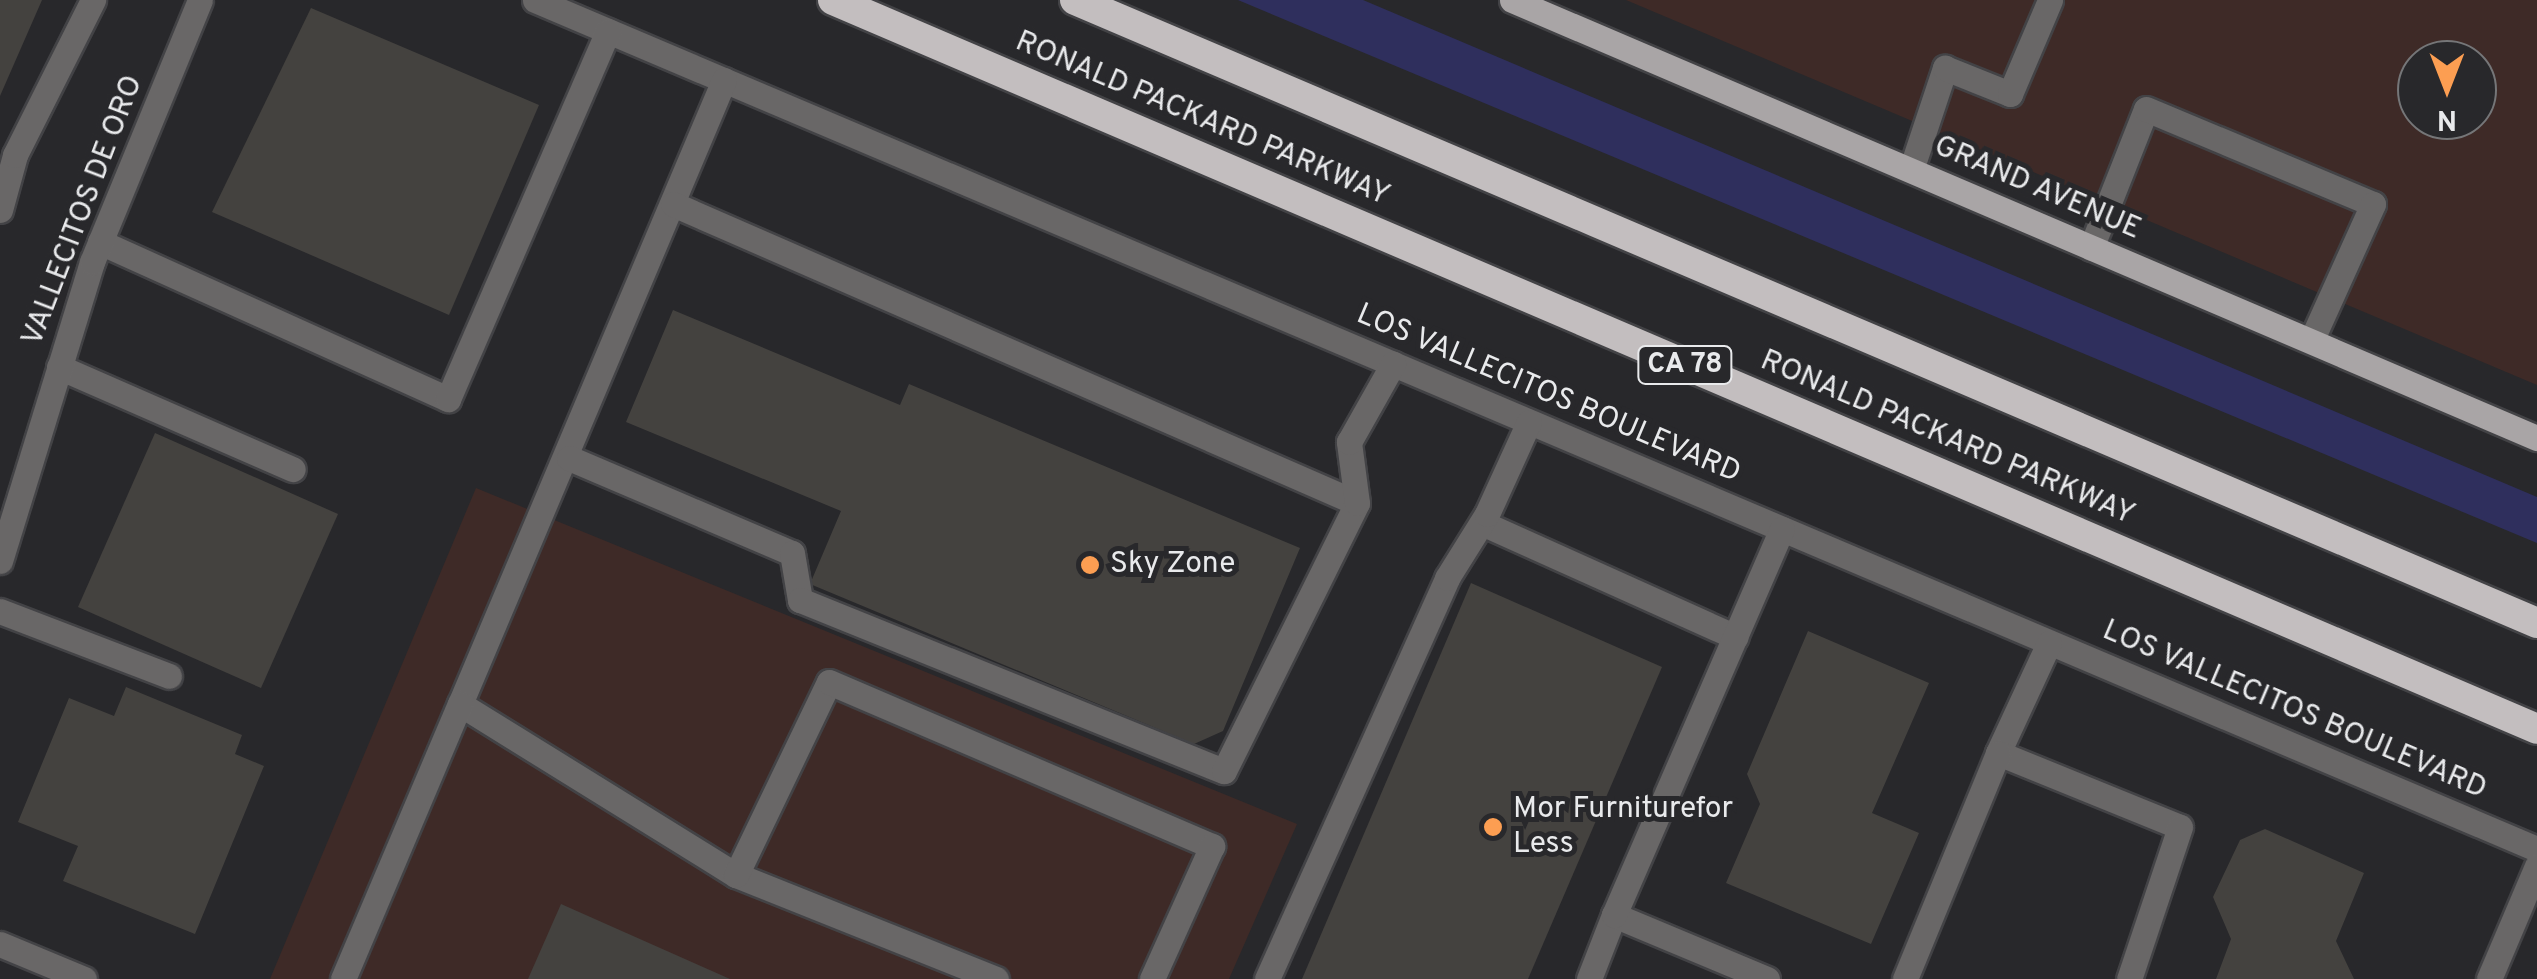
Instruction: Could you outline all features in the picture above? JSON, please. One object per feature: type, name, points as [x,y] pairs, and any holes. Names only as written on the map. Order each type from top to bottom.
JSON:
[{"type":"highway","name":"RONALD PACKARD PARKWAY","points":[[833,0],[2537,729]]},
{"type":"highway","name":"RONALD PACKARD PARKWAY","points":[[1074,0],[2537,624]]},
{"type":"main road","name":"GRAND AVENUE","points":[[1512,0],[2537,438]]},
{"type":"street","points":[[0,210],[8,152],[92,0]]},
{"type":"street","name":"VALLECITOS DE ORO","points":[[0,562],[100,242],[200,0]]},
{"type":"street","name":"LOS VALLECITOS BOULEVARD","points":[[535,0],[2537,850]]},
{"type":"street","points":[[1911,170],[1945,68],[2010,94],[2050,0]]},
{"type":"street","points":[[100,242],[448,398],[608,31]]},
{"type":"street","points":[[343,979],[569,458],[724,80]]},
{"type":"street","points":[[2091,248],[2146,109],[2373,204],[2311,341]]},
{"type":"street","points":[[673,204],[1357,503]]},
{"type":"street","points":[[569,458],[792,553],[800,600],[1224,770],[1357,503],[1348,442],[1393,364]]},
{"type":"street","points":[[60,366],[292,469]]},
{"type":"street","points":[[1267,979],[1447,578],[1482,523],[1530,422]]},
{"type":"street","points":[[1482,523],[1736,637]]},
{"type":"street","points":[[1588,979],[1782,529]]},
{"type":"street","points":[[0,612],[169,676]]},
{"type":"street","points":[[1905,979],[1998,753],[2049,642]]},
{"type":"street","points":[[736,875],[829,682],[1212,846],[1152,979]]},
{"type":"street","points":[[460,704],[736,875],[996,979]]},
{"type":"street","points":[[1998,753],[2180,827],[2128,979]]},
{"type":"street","points":[[2489,979],[2537,866]]},
{"type":"street","points":[[1614,915],[1767,979]]},
{"type":"street","points":[[0,944],[84,979]]},
{"type":"shaded area","points":[[1238,0],[1363,0],[2537,497],[2537,543]]},
{"type":"shaded area","points":[[1626,0],[2537,0],[2537,385]]},
{"type":"shaded area","points":[[476,488],[1297,824],[1229,979],[270,979]]},
{"type":"building","points":[[0,0],[42,0],[0,96]]},
{"type":"building","points":[[311,8],[539,105],[449,315],[212,212]]},
{"type":"building","points":[[673,310],[900,405],[909,384],[1300,548],[1223,731],[1194,744],[810,584],[841,511],[626,422]]},
{"type":"building","points":[[155,433],[338,514],[261,688],[78,607]]},
{"type":"building","points":[[1471,583],[1662,667],[1528,979],[1302,979]]},
{"type":"building","points":[[1808,631],[1929,683],[1872,813],[1919,833],[1871,944],[1726,883],[1760,804],[1747,774]]},
{"type":"building","points":[[126,687],[242,735],[235,754],[264,766],[195,934],[63,881],[78,846],[18,822],[69,698],[114,716]]},
{"type":"building","points":[[2265,829],[2364,873],[2336,941],[2354,979],[2216,979],[2231,939],[2213,897],[2240,840]]},
{"type":"building","points":[[561,904],[730,979],[528,979]]},
{"type":"place","name":"Sky Zone","points":[[1090,565]]},
{"type":"place","name":"Mor Furniturefor Less","points":[[1493,827]]}]
